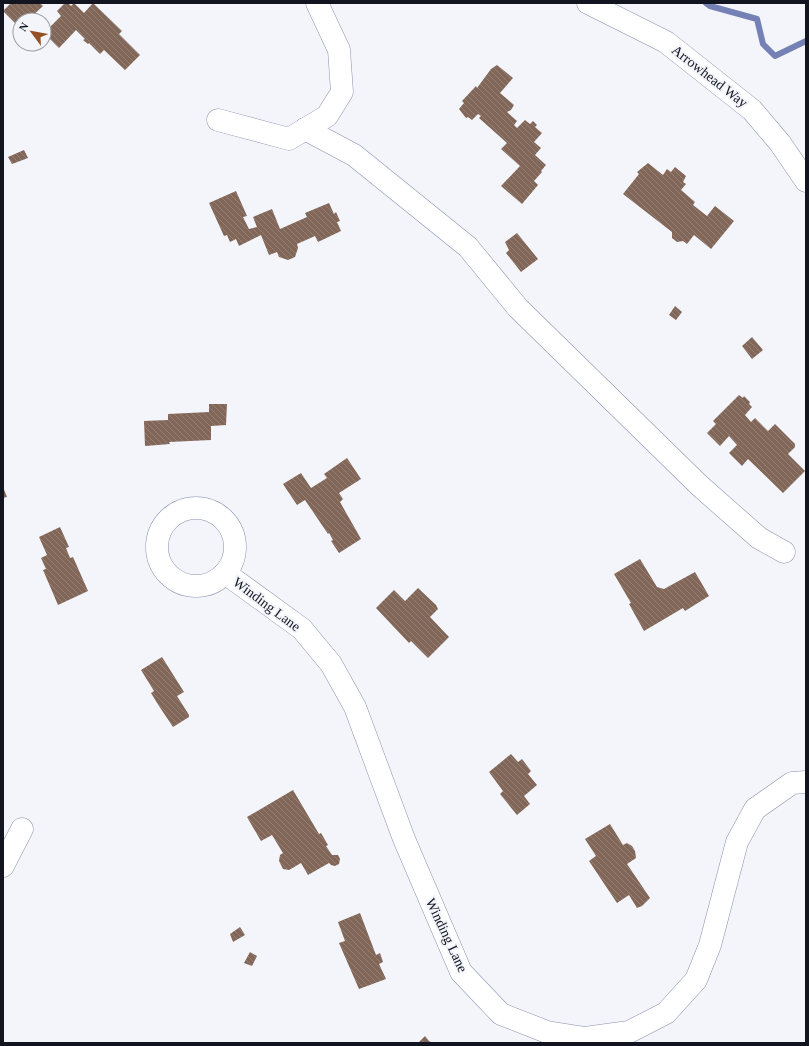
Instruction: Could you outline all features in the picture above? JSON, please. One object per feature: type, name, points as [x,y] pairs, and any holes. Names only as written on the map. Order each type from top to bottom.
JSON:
[{"type":"street","points":[[218,120],[289,139],[327,116],[342,92],[340,50],[317,3]]},
{"type":"street","name":"Arrowhead Way","points":[[588,3],[666,42],[752,110],[780,143],[806,181]]},
{"type":"street","points":[[305,129],[354,155],[468,247],[518,308],[700,486],[754,535],[784,552]]},
{"type":"street","name":"Winding Lane","points":[[225,573],[302,628],[331,664],[355,707],[404,839],[461,972],[501,1014],[547,1032],[585,1038],[629,1032],[666,1013],[696,980],[710,945],[737,842],[755,809],[792,783],[806,782]]},
{"type":"street","points":[[3,866],[22,829]]},
{"type":"building","points":[[11,3],[40,3],[43,6],[37,12],[12,12],[12,20],[3,11]]},
{"type":"building","points":[[65,3],[68,3],[71,6],[74,3],[84,13],[93,3],[122,31],[119,34],[140,55],[125,70],[104,50],[100,54],[89,43],[88,44],[83,40],[85,39],[76,30],[59,48],[52,41],[52,25],[61,16],[57,11]]},
{"type":"building","points":[[497,65],[513,78],[500,93],[514,105],[511,110],[507,112],[517,121],[514,125],[517,128],[525,120],[530,124],[533,121],[537,125],[535,127],[542,133],[534,142],[541,148],[535,155],[546,165],[534,181],[538,185],[522,204],[501,186],[520,166],[501,149],[507,143],[479,118],[481,116],[478,114],[472,120],[468,117],[466,118],[459,109],[464,103],[462,101],[476,86],[477,88],[491,69]]},
{"type":"building","points":[[24,150],[28,158],[12,164],[8,157]]},
{"type":"building","points":[[648,163],[663,175],[667,169],[671,172],[675,167],[686,176],[683,182],[686,184],[681,190],[695,202],[693,205],[707,216],[715,206],[734,221],[711,249],[694,235],[687,244],[683,241],[677,242],[672,238],[672,232],[623,194],[639,174],[637,172]]},
{"type":"building","points":[[236,191],[247,216],[243,217],[249,229],[257,227],[253,217],[272,209],[280,229],[307,217],[305,213],[329,203],[334,214],[336,212],[340,221],[337,222],[341,231],[318,242],[315,236],[297,244],[298,248],[295,257],[288,260],[279,257],[277,252],[269,255],[261,235],[239,246],[236,239],[230,242],[227,235],[224,236],[209,203]]},
{"type":"building","points":[[517,233],[538,259],[521,272],[506,253],[509,250],[505,242]]},
{"type":"building","points":[[675,306],[682,312],[676,320],[669,315]]},
{"type":"building","points":[[752,337],[763,350],[752,359],[742,346]]},
{"type":"building","points":[[739,395],[743,398],[744,396],[750,402],[749,404],[752,407],[745,415],[751,422],[755,418],[768,431],[775,424],[795,444],[795,447],[788,454],[805,471],[783,493],[748,459],[742,466],[729,453],[737,445],[729,436],[720,446],[707,433],[716,424],[713,421]]},
{"type":"building","points":[[209,404],[227,404],[226,425],[211,426],[211,440],[169,442],[170,444],[145,446],[144,421],[168,420],[168,414],[209,412]]},
{"type":"building","points":[[347,458],[361,479],[339,493],[343,499],[340,502],[361,539],[339,553],[331,541],[333,540],[329,533],[328,534],[305,500],[297,505],[283,484],[301,473],[311,488],[327,478],[324,474]]},
{"type":"building","points":[[3,487],[7,497],[3,498]]},
{"type":"building","points":[[60,527],[69,547],[66,548],[70,558],[73,557],[88,591],[58,605],[43,570],[46,569],[41,558],[47,555],[39,537]]},
{"type":"building","points":[[640,559],[657,587],[664,589],[695,572],[709,596],[685,611],[683,608],[644,631],[629,604],[631,603],[614,574]]},
{"type":"building","points":[[418,588],[436,605],[438,609],[430,617],[449,637],[428,658],[411,641],[409,643],[376,608],[394,590],[405,601]]},
{"type":"building","points":[[162,657],[184,692],[177,696],[189,715],[189,717],[173,727],[151,693],[154,691],[141,670]]},
{"type":"building","points":[[511,754],[518,762],[522,759],[531,771],[528,774],[537,785],[524,796],[530,804],[517,815],[500,794],[503,791],[489,772]]},
{"type":"building","points":[[293,790],[319,834],[321,833],[328,845],[326,846],[332,855],[338,855],[340,859],[339,864],[335,866],[329,863],[308,875],[301,863],[289,870],[283,869],[279,861],[280,855],[283,853],[272,835],[261,841],[247,817]]},
{"type":"building","points":[[610,824],[623,845],[627,843],[632,846],[635,851],[636,858],[627,864],[650,898],[642,906],[637,908],[629,895],[617,903],[589,861],[596,856],[585,839]]},
{"type":"building","points":[[360,913],[376,955],[380,953],[383,962],[379,964],[386,979],[359,989],[339,943],[345,941],[338,922]]},
{"type":"building","points":[[240,927],[245,935],[233,942],[230,934]]},
{"type":"building","points":[[250,952],[257,956],[252,966],[244,963]]},
{"type":"building","points":[[425,1036],[429,1041],[433,1043],[418,1043]]},
{"type":"waterway","points":[[706,3],[710,6],[757,19],[763,44],[775,56],[806,41]]}]
